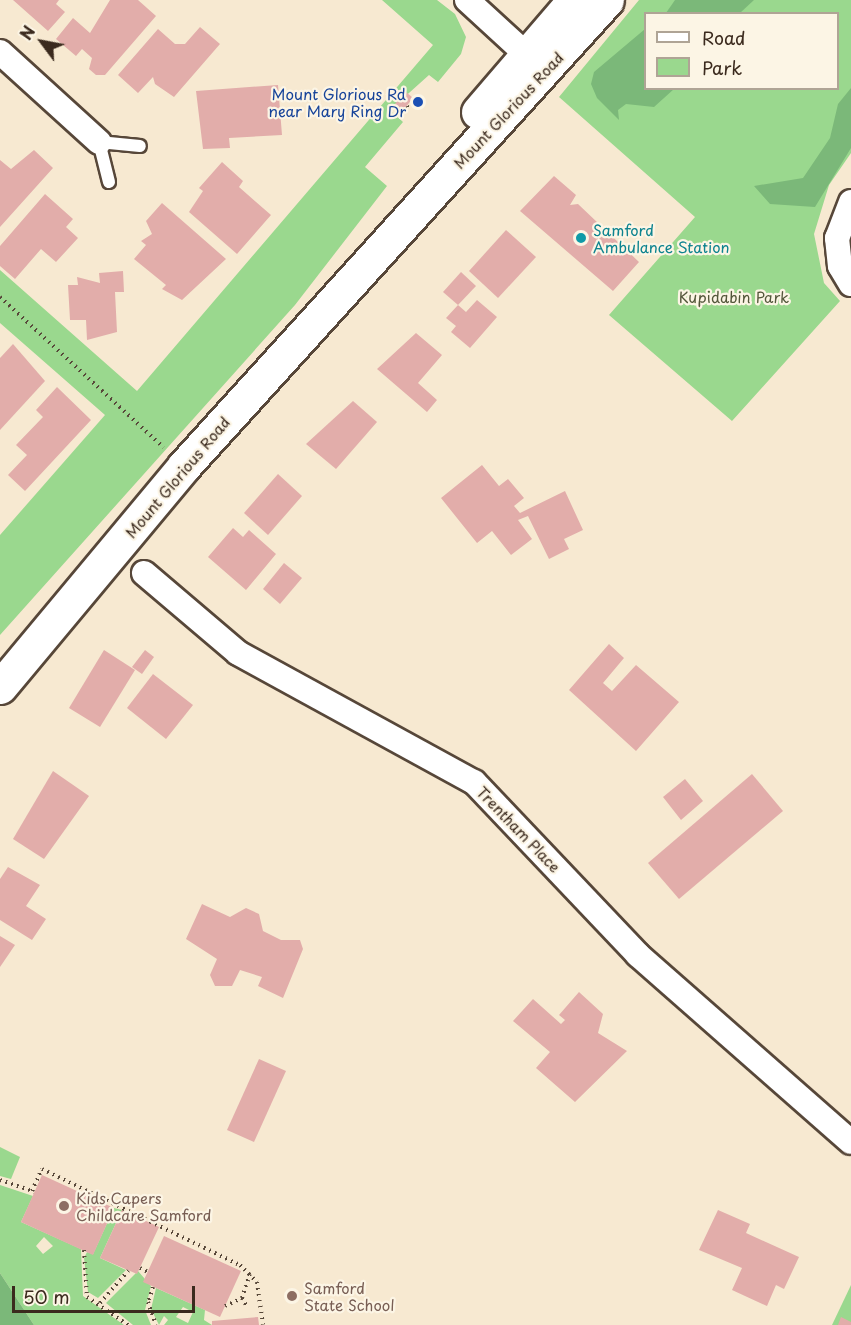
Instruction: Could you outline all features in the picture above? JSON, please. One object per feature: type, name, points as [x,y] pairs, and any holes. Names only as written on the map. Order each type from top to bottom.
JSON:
[{"type":"main road","name":"Mount Glorious Road","points":[[535,63],[574,0]]},
{"type":"main road","name":"Mount Glorious Road","points":[[0,687],[183,466],[358,272],[426,176],[535,63],[607,0]]},
{"type":"street","points":[[467,0],[535,63]]},
{"type":"street","points":[[0,52],[99,142]]},
{"type":"street","points":[[851,202],[837,238],[840,266],[851,284]]},
{"type":"street","name":"Trentham Place","points":[[144,573],[238,653],[474,782],[638,955],[851,1142]]},
{"type":"lane","points":[[109,182],[99,142],[140,146]]},
{"type":"path","points":[[0,297],[183,466]]},
{"type":"path","points":[[0,1180],[33,1192],[42,1169],[250,1274],[257,1282],[263,1325]]},
{"type":"path","points":[[84,1251],[87,1297],[100,1303],[128,1325]]},
{"type":"path","points":[[140,1268],[148,1272]]},
{"type":"path","points":[[100,1303],[128,1271]]},
{"type":"path","points":[[225,1306],[242,1298],[250,1274]]},
{"type":"path","points":[[153,1287],[148,1302],[156,1325]]},
{"type":"path","points":[[242,1298],[246,1305]]},
{"type":"green space","points":[[382,0],[437,0],[455,14],[466,37],[461,54],[438,82],[429,75],[390,110],[403,122],[365,167],[387,186],[295,305],[0,635],[0,535],[105,415],[0,323],[0,270],[137,391],[433,45]]},
{"type":"green space","name":"Kupidabin Park","points":[[639,0],[851,0],[851,153],[829,185],[814,234],[824,283],[840,301],[732,421],[609,315],[695,217],[559,97]]},
{"type":"green space","points":[[675,0],[754,0],[741,12],[667,12]]},
{"type":"green space","points":[[644,30],[644,90],[673,90],[654,107],[626,104],[618,110],[619,120],[597,98],[591,84],[594,72]]},
{"type":"green space","points":[[851,88],[851,148],[815,207],[770,204],[754,186],[803,178],[830,138],[838,104]]},
{"type":"green space","points":[[0,1147],[20,1157],[11,1179],[0,1176]]},
{"type":"green space","points":[[0,1185],[33,1196],[21,1222],[81,1249],[83,1296],[124,1325],[34,1325],[0,1273]],"holes":[[[44,1237],[53,1246],[43,1254],[36,1246]]]},
{"type":"green space","points":[[114,1208],[122,1210],[100,1258],[126,1270],[98,1298],[88,1292],[84,1258],[87,1252],[93,1254]]},
{"type":"green space","points":[[138,1271],[151,1286],[145,1310],[151,1325],[133,1325],[106,1303]]},
{"type":"green space","points":[[0,1273],[34,1325],[0,1325]]},
{"type":"green space","points":[[851,1285],[851,1325],[832,1325]]},
{"type":"green space","points":[[156,1288],[205,1310],[204,1320],[212,1325],[164,1325],[168,1320],[164,1316],[159,1325],[151,1309]],"holes":[[[183,1307],[193,1312],[188,1323],[176,1317]]]},
{"type":"building","points":[[13,0],[59,0],[56,4],[65,12],[48,31]]},
{"type":"building","points":[[110,0],[138,0],[156,16],[105,75],[96,75],[89,69],[92,58],[82,49],[76,56],[56,39],[73,18],[90,33]]},
{"type":"building","points":[[200,27],[220,44],[174,97],[155,84],[153,77],[138,93],[118,75],[158,29],[175,44],[185,44]]},
{"type":"building","points":[[278,85],[282,135],[229,138],[230,148],[203,149],[196,91]]},
{"type":"building","points":[[406,92],[413,98],[401,113],[393,106]]},
{"type":"building","points":[[34,150],[53,168],[0,227],[0,160],[11,169]]},
{"type":"building","points":[[222,162],[243,181],[239,187],[271,215],[237,254],[189,212],[203,191],[199,188]]},
{"type":"building","name":"Samford Ambulance Station","points":[[554,176],[576,195],[570,205],[578,204],[639,262],[613,291],[520,211]]},
{"type":"building","points":[[45,194],[73,219],[66,227],[78,238],[56,262],[41,249],[15,279],[0,266],[0,246]]},
{"type":"building","points":[[162,203],[226,259],[182,300],[162,289],[166,285],[134,259],[146,245],[141,241],[152,234],[146,221]]},
{"type":"building","points":[[506,230],[536,257],[498,298],[469,271]]},
{"type":"building","points":[[123,271],[124,292],[115,292],[117,332],[87,340],[86,320],[70,320],[68,285],[78,285],[77,277],[100,283],[99,273]]},
{"type":"building","points":[[461,272],[476,286],[458,305],[443,292]]},
{"type":"building","points":[[477,300],[497,317],[470,348],[451,332],[456,326],[446,318],[458,305],[466,312]]},
{"type":"building","points":[[416,333],[442,355],[418,383],[437,400],[427,412],[377,369]]},
{"type":"building","points":[[13,344],[45,381],[0,430],[0,358]]},
{"type":"building","points":[[57,387],[91,420],[25,491],[8,475],[27,455],[16,445],[43,417],[36,410]]},
{"type":"building","points":[[353,401],[377,422],[336,469],[306,444]]},
{"type":"building","points":[[482,465],[499,486],[508,479],[524,498],[514,506],[520,513],[565,491],[583,530],[564,539],[569,549],[549,559],[528,516],[518,520],[532,539],[511,555],[492,531],[477,543],[441,498]]},
{"type":"building","points":[[278,474],[302,496],[268,535],[244,513]]},
{"type":"building","points":[[233,528],[243,537],[249,530],[276,554],[246,590],[208,557]]},
{"type":"building","points":[[284,563],[302,578],[280,604],[263,589]]},
{"type":"building","points":[[609,644],[624,658],[603,683],[612,691],[636,665],[679,702],[636,751],[569,690]]},
{"type":"building","points":[[104,650],[135,670],[100,727],[69,708]]},
{"type":"building","points":[[145,650],[154,657],[142,674],[132,667]]},
{"type":"building","points":[[153,674],[193,705],[166,739],[127,708]]},
{"type":"building","points":[[53,771],[89,796],[44,859],[13,839]]},
{"type":"building","points":[[752,774],[783,811],[679,899],[648,863]]},
{"type":"building","points":[[685,779],[703,801],[681,820],[663,797]]},
{"type":"building","points":[[8,867],[40,885],[26,906],[46,919],[32,940],[0,920],[0,879]]},
{"type":"building","points":[[202,904],[230,917],[246,908],[259,914],[263,931],[281,940],[300,940],[303,949],[283,998],[258,986],[262,977],[240,970],[232,986],[215,986],[210,975],[217,959],[186,939]]},
{"type":"building","points":[[0,936],[15,945],[0,967]]},
{"type":"building","points":[[579,992],[603,1014],[598,1033],[627,1051],[575,1102],[536,1068],[550,1052],[513,1021],[533,999],[561,1024],[565,1020],[559,1015]]},
{"type":"building","points":[[259,1059],[286,1071],[254,1142],[227,1130]]},
{"type":"building","points":[[42,1175],[114,1208],[93,1255],[21,1222]]},
{"type":"building","points":[[122,1210],[159,1227],[137,1274],[100,1258]]},
{"type":"building","points":[[718,1210],[750,1224],[746,1233],[799,1257],[784,1289],[776,1285],[767,1306],[732,1290],[742,1268],[699,1250]]},
{"type":"building","points":[[164,1236],[241,1271],[220,1317],[143,1282]]},
{"type":"building","points":[[258,1317],[259,1325],[212,1325],[212,1321]]},
{"type":"building","points":[[841,1317],[851,1322],[851,1325],[838,1325]]},
{"type":"place","name":"Mount Glorious Rd near Mary Ring Dr","points":[[418,102]]},
{"type":"place","name":"Samford Ambulance Station","points":[[581,238]]},
{"type":"place","name":"Kids Capers Childcare Samford","points":[[64,1206]]},
{"type":"place","name":"Samford State School","points":[[292,1296]]}]
